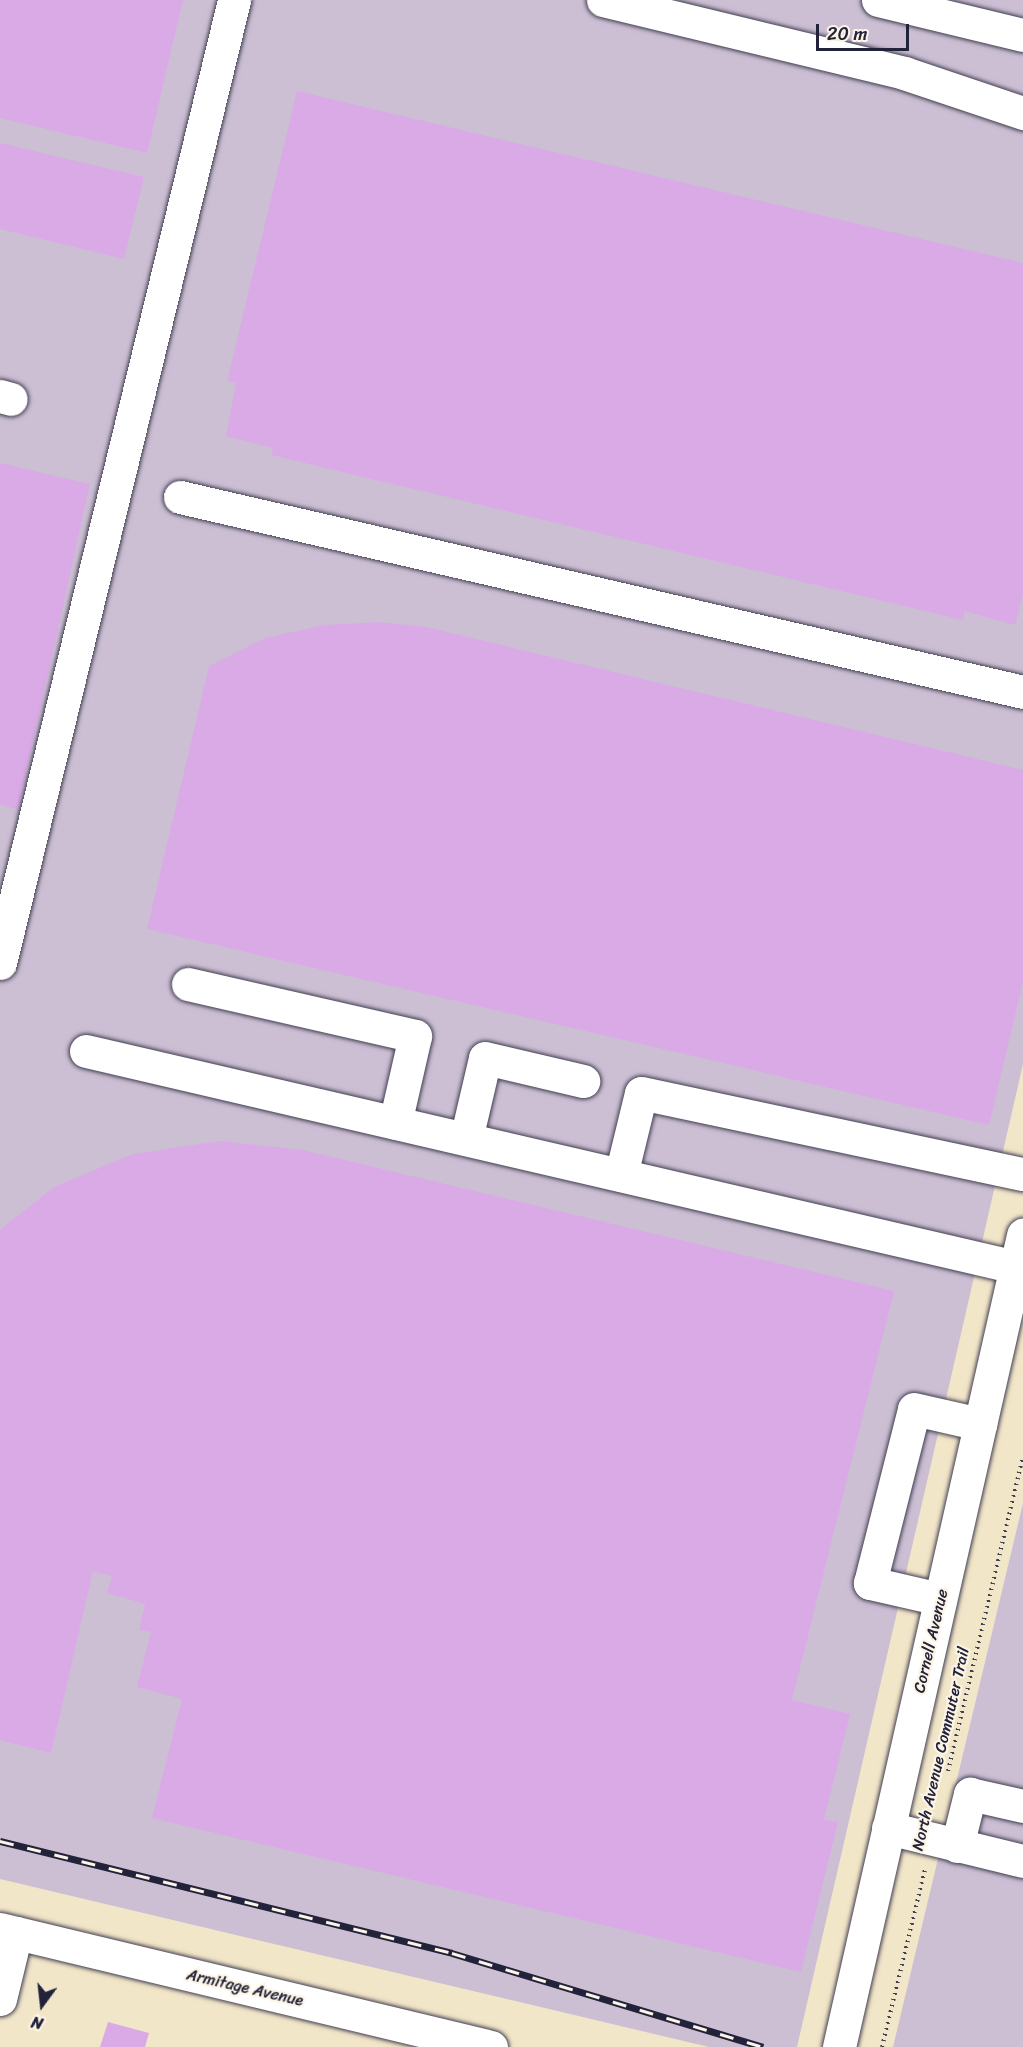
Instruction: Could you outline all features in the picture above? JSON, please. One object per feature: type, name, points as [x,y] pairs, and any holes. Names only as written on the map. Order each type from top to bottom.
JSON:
[{"type":"street","points":[[0,963],[234,0]]},
{"type":"street","points":[[603,0],[904,73],[1023,113]]},
{"type":"street","points":[[878,0],[917,5],[1023,35]]},
{"type":"street","points":[[180,497],[1023,692]]},
{"type":"street","points":[[188,984],[415,1036],[394,1123]]},
{"type":"street","points":[[86,1051],[1016,1267]]},
{"type":"street","points":[[466,1139],[485,1058],[583,1081]]},
{"type":"street","points":[[621,1175],[641,1093],[1023,1174]]},
{"type":"street","name":"Cornell Avenue","points":[[839,2047],[1023,1235]]},
{"type":"street","points":[[940,1599],[870,1583],[914,1409],[980,1424]]},
{"type":"street","points":[[945,1843],[970,1794],[1023,1806]]},
{"type":"street","points":[[888,1828],[1023,1861]]},
{"type":"street","points":[[0,1999],[8,1931]]},
{"type":"street","name":"Armitage Avenue","points":[[8,1931],[478,2046]]},
{"type":"path","name":"North Avenue Commuter Trail","points":[[946,1777],[1023,1457]]},
{"type":"path","name":"North Avenue Commuter Trail","points":[[882,2047],[945,1843]]},
{"type":"shaded area","points":[[0,0],[1023,0],[1023,1064],[797,2047],[709,2047],[0,1879]]},
{"type":"shaded area","points":[[1023,1503],[1023,2047],[893,2047]]},
{"type":"building","points":[[0,0],[183,0],[147,153],[0,118]]},
{"type":"building","points":[[297,91],[1023,263],[1023,594],[1015,625],[964,611],[963,620],[271,455],[273,448],[226,436],[236,383],[227,381]]},
{"type":"building","points":[[0,143],[144,177],[124,259],[0,229]]},
{"type":"building","points":[[0,463],[90,484],[18,809],[0,805]]},
{"type":"building","points":[[380,622],[426,627],[1023,770],[1023,982],[989,1125],[147,929],[209,666],[265,638],[325,625]]},
{"type":"building","points":[[220,1141],[303,1150],[894,1291],[792,1700],[850,1714],[824,1820],[838,1822],[801,1972],[152,1818],[182,1699],[137,1687],[151,1632],[139,1630],[145,1604],[107,1593],[112,1576],[93,1571],[51,1753],[0,1740],[0,1230],[54,1187],[133,1154]]},
{"type":"building","points":[[108,2022],[149,2033],[145,2047],[100,2047]]},
{"type":"railway","points":[[0,1841],[452,1953],[763,2047]]}]
